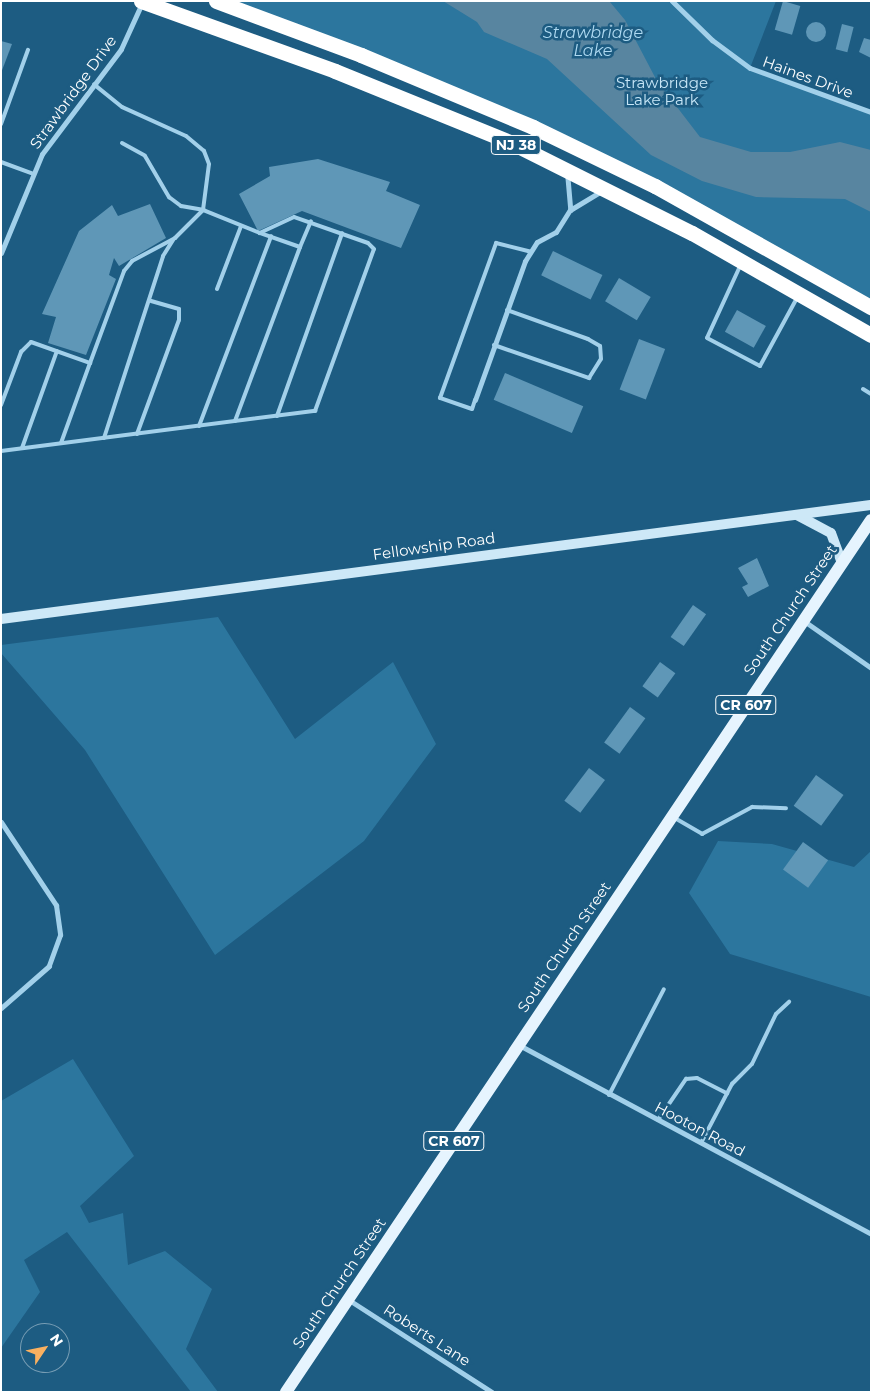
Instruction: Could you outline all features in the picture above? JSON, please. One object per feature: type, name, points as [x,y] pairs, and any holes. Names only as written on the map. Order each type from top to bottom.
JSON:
[{"type":"highway","name":"NJ 38","points":[[142,1],[335,70],[566,169],[607,188],[743,260],[871,335]]},
{"type":"highway","name":"NJ 38","points":[[216,1],[361,55],[533,127],[655,186],[871,307]]},
{"type":"main road","name":"South Church Street","points":[[286,1392],[871,520]]},
{"type":"street","name":"Strawbridge Drive","points":[[1,253],[32,174],[93,83],[124,44],[142,1]]},
{"type":"street","name":"Haines Drive","points":[[672,1],[720,48],[750,68],[871,112]]},
{"type":"street","points":[[566,169],[570,210]]},
{"type":"street","points":[[475,400],[507,310],[537,242],[556,232],[570,210],[607,188]]},
{"type":"street","name":"Fellowship Road","points":[[1,619],[871,505]]},
{"type":"street","points":[[796,514],[831,533],[842,563]]},
{"type":"street","points":[[803,620],[871,668]]},
{"type":"street","points":[[1,822],[56,905],[60,935],[49,966],[1,1008]]},
{"type":"street","name":"Hooton Road","points":[[518,1044],[609,1095],[871,1234]]},
{"type":"street","name":"Roberts Lane","points":[[348,1300],[492,1392]]},
{"type":"lane","points":[[1,124],[28,50]]},
{"type":"lane","points":[[93,83],[122,107],[186,136],[204,152],[209,164],[203,210],[174,238],[163,256],[151,300],[104,438]]},
{"type":"lane","points":[[122,143],[145,156],[169,197],[181,206],[203,210],[240,226],[300,247]]},
{"type":"lane","points":[[1,162],[32,174]]},
{"type":"lane","points":[[1,451],[315,411],[374,249],[342,233],[311,221],[294,217],[260,233]]},
{"type":"lane","points":[[235,421],[311,221]]},
{"type":"lane","points":[[217,289],[240,226]]},
{"type":"lane","points":[[277,416],[342,233]]},
{"type":"lane","points":[[199,426],[270,236]]},
{"type":"lane","points":[[61,444],[124,271],[132,261],[174,238]]},
{"type":"lane","points":[[475,400],[472,409],[440,398],[496,243],[531,252]]},
{"type":"lane","points":[[743,260],[707,338],[760,366],[800,293]]},
{"type":"lane","points":[[137,434],[179,320],[179,309],[151,300]]},
{"type":"lane","points":[[494,346],[589,378],[601,359],[600,346],[588,339],[507,310]]},
{"type":"lane","points":[[1,405],[21,352],[31,342],[90,363]]},
{"type":"lane","points":[[22,448],[58,351]]},
{"type":"lane","points":[[863,389],[871,394]]},
{"type":"lane","points":[[672,816],[702,834],[752,807],[786,808]]},
{"type":"lane","points":[[609,1095],[664,989]]},
{"type":"lane","points":[[701,1143],[727,1093],[752,1064],[782,1006],[789,1002]]},
{"type":"lane","points":[[658,1120],[686,1079],[697,1078],[727,1093]]},
{"type":"green space","name":"Strawbridge Lake Park","points":[[216,1],[776,1],[750,68],[871,113],[871,299],[655,186]]},
{"type":"green space","points":[[218,617],[295,739],[393,662],[436,744],[364,841],[215,955],[85,750],[1,653],[1,645]]},
{"type":"green space","points":[[718,841],[772,844],[854,867],[871,851],[871,997],[730,954],[689,893]]},
{"type":"green space","points":[[73,1059],[134,1156],[80,1206],[89,1223],[123,1213],[128,1265],[165,1251],[212,1289],[186,1349],[218,1392],[191,1392],[67,1232],[24,1260],[40,1292],[1,1348],[1,1101]]},
{"type":"water","name":"Strawbridge Lake","points":[[443,1],[610,2],[625,20],[657,81],[700,137],[751,152],[790,152],[840,142],[871,150],[871,212],[845,199],[756,197],[702,181],[651,155],[547,59],[484,32],[477,22]]},
{"type":"building","points":[[783,1],[800,6],[792,35],[775,30]]},
{"type":"building","points":[[812,22],[820,22],[826,28],[826,36],[820,42],[812,42],[806,36],[806,28]]},
{"type":"building","points":[[842,24],[854,27],[847,52],[836,49]]},
{"type":"building","points":[[864,38],[871,40],[871,58],[859,52]]},
{"type":"building","points":[[1,41],[12,44],[1,73]]},
{"type":"building","points":[[318,159],[390,182],[386,191],[420,205],[401,248],[302,211],[258,231],[239,194],[270,176],[269,167]]},
{"type":"building","points":[[150,204],[166,238],[119,266],[114,258],[109,275],[116,279],[86,355],[48,343],[56,317],[42,314],[79,231],[112,205],[118,216]]},
{"type":"building","points":[[553,251],[602,275],[591,299],[541,275]]},
{"type":"building","points":[[619,278],[651,297],[637,320],[605,301]]},
{"type":"building","points":[[737,310],[766,326],[754,348],[725,332]]},
{"type":"building","points":[[639,339],[665,349],[646,399],[620,389]]},
{"type":"building","points":[[505,373],[583,406],[572,433],[494,400]]},
{"type":"building","points":[[757,558],[769,586],[748,597],[742,587],[748,584],[738,568]]},
{"type":"building","points":[[693,605],[706,614],[684,646],[671,637]]},
{"type":"building","points":[[660,662],[675,673],[658,697],[642,686]]},
{"type":"building","points":[[630,707],[645,718],[620,754],[604,743]]},
{"type":"building","points":[[589,768],[605,780],[580,813],[564,801]]},
{"type":"building","points":[[816,775],[844,795],[821,826],[794,806]]},
{"type":"building","points":[[803,842],[828,860],[808,888],[783,870]]}]
